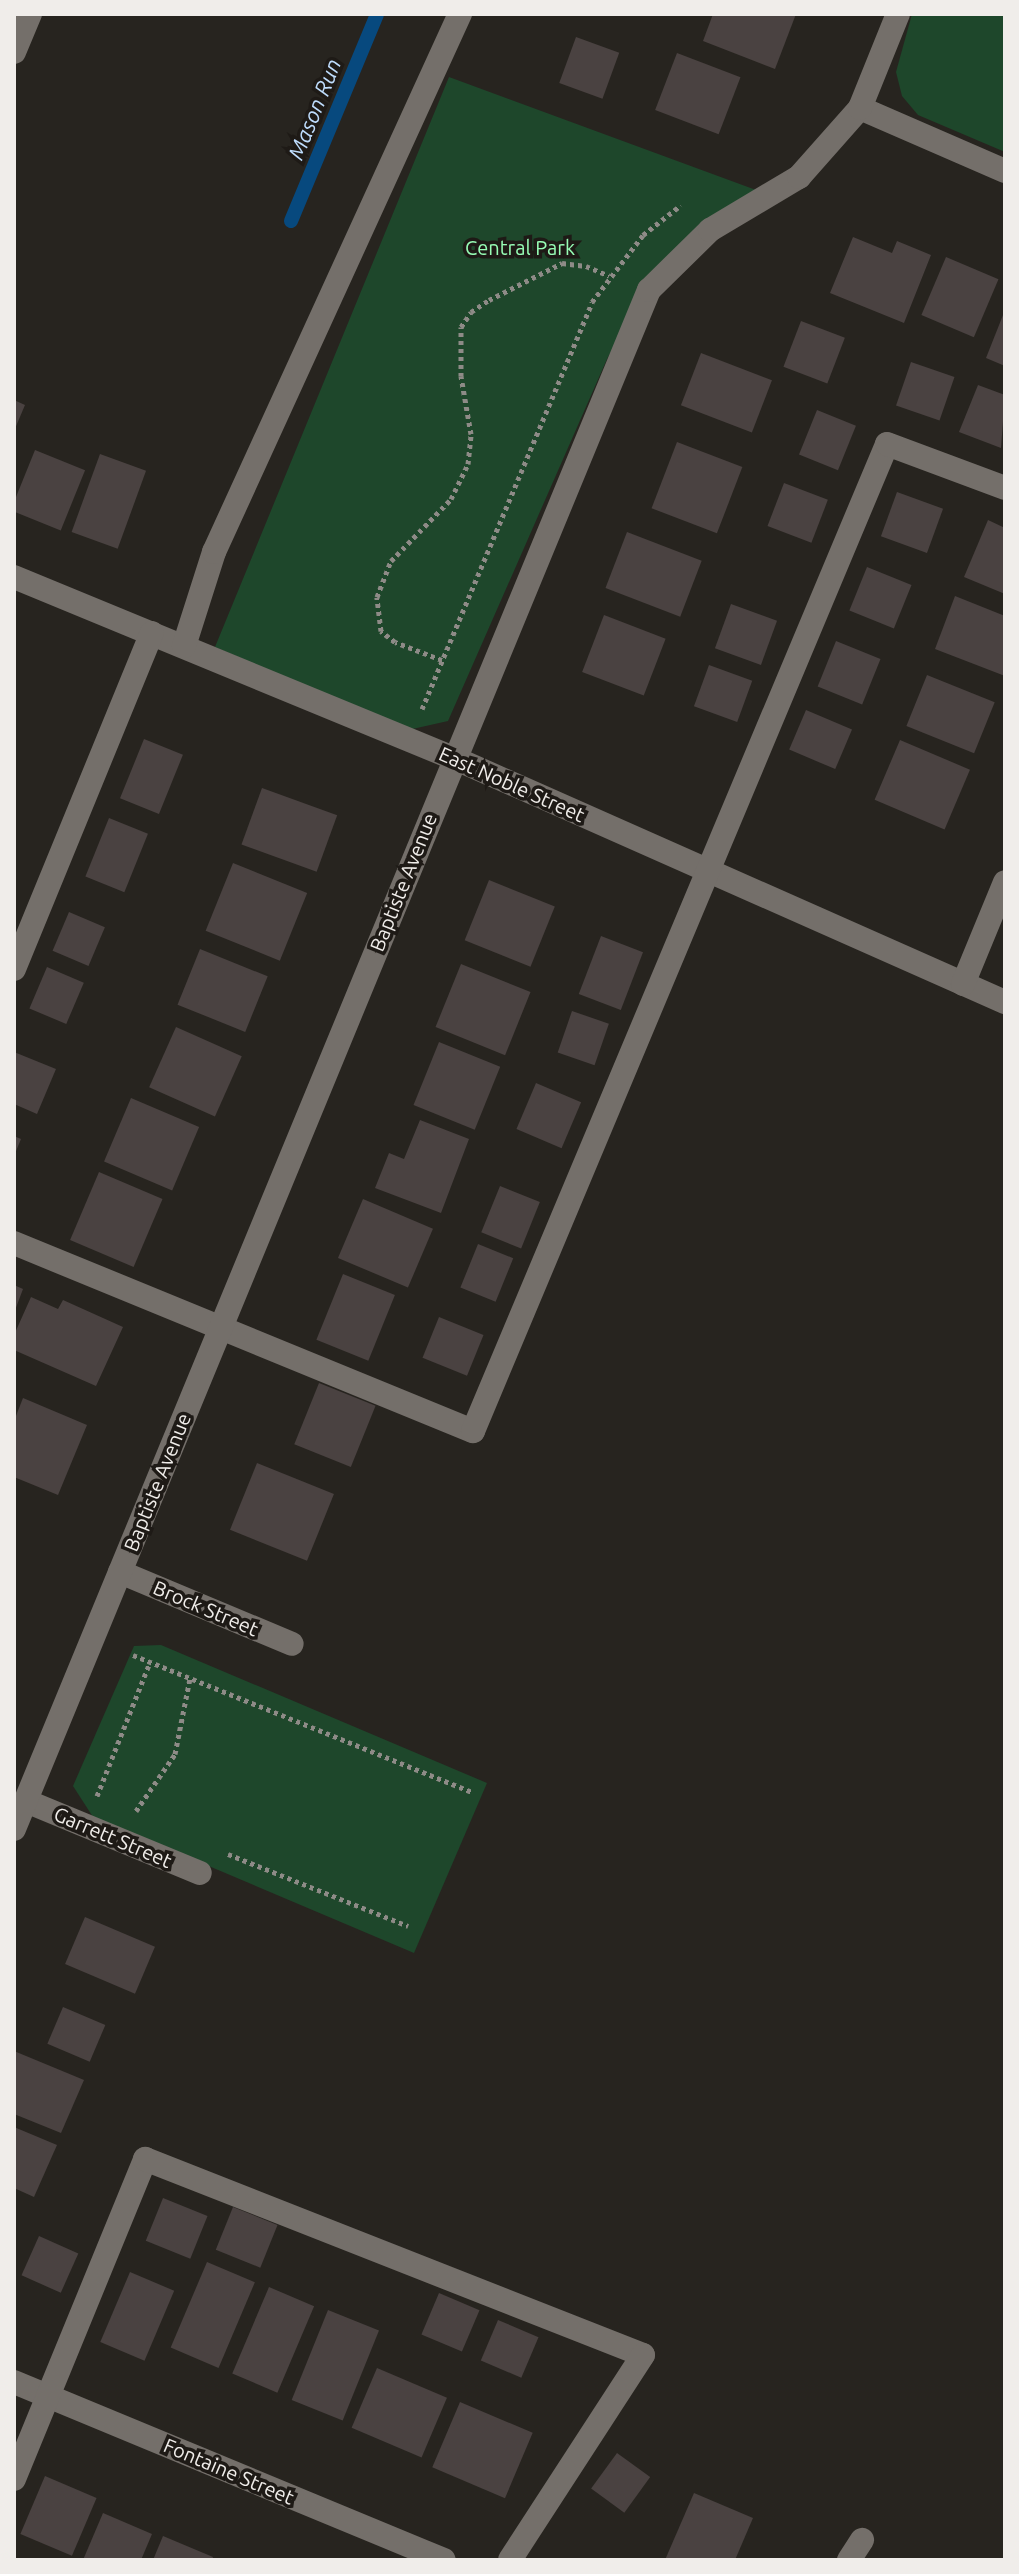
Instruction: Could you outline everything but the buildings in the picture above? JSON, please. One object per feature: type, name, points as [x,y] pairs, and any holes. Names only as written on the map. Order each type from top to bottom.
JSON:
[{"type":"street","points":[[14,52],[30,14]]},
{"type":"street","points":[[184,646],[214,552],[460,14]]},
{"type":"street","name":"Baptiste Avenue","points":[[14,1829],[649,290],[710,230],[799,177],[860,108],[898,14]]},
{"type":"street","points":[[860,108],[1005,171]]},
{"type":"street","points":[[14,1243],[219,1331],[473,1431],[887,444],[1005,488]]},
{"type":"street","name":"East Noble Street","points":[[14,577],[454,758],[1005,1002]]},
{"type":"street","points":[[14,969],[152,633]]},
{"type":"street","points":[[963,984],[1005,882]]},
{"type":"street","name":"Brock Street","points":[[120,1572],[292,1644]]},
{"type":"street","name":"Garrett Street","points":[[26,1801],[200,1873]]},
{"type":"street","points":[[14,2479],[44,2395],[145,2159],[643,2355],[510,2560]]},
{"type":"street","name":"Fontaine Street","points":[[14,2382],[444,2560]]},
{"type":"path","points":[[410,740],[569,352],[609,276],[603,271],[562,263],[471,312],[461,327],[461,376],[471,434],[468,464],[451,499],[391,561],[377,597],[381,631],[395,642],[442,660]]},
{"type":"path","points":[[133,1655],[472,1792]]},
{"type":"path","points":[[96,1800],[150,1662]]},
{"type":"path","points":[[133,1816],[175,1754],[190,1678]]},
{"type":"path","points":[[87,1797],[108,1805]]},
{"type":"path","points":[[120,1810],[147,1821]]},
{"type":"path","points":[[220,1850],[408,1926]]},
{"type":"green space","points":[[912,14],[1005,14],[1005,152],[918,115],[902,96],[896,72]]},
{"type":"green space","name":"Central Park","points":[[449,77],[756,190],[647,285],[607,359],[448,721],[408,730],[215,647]]},
{"type":"green space","points":[[161,1645],[487,1783],[414,1953],[93,1817],[73,1786],[134,1646]]},
{"type":"waterway","name":"Mason Run","points":[[291,221],[377,14]]}]
